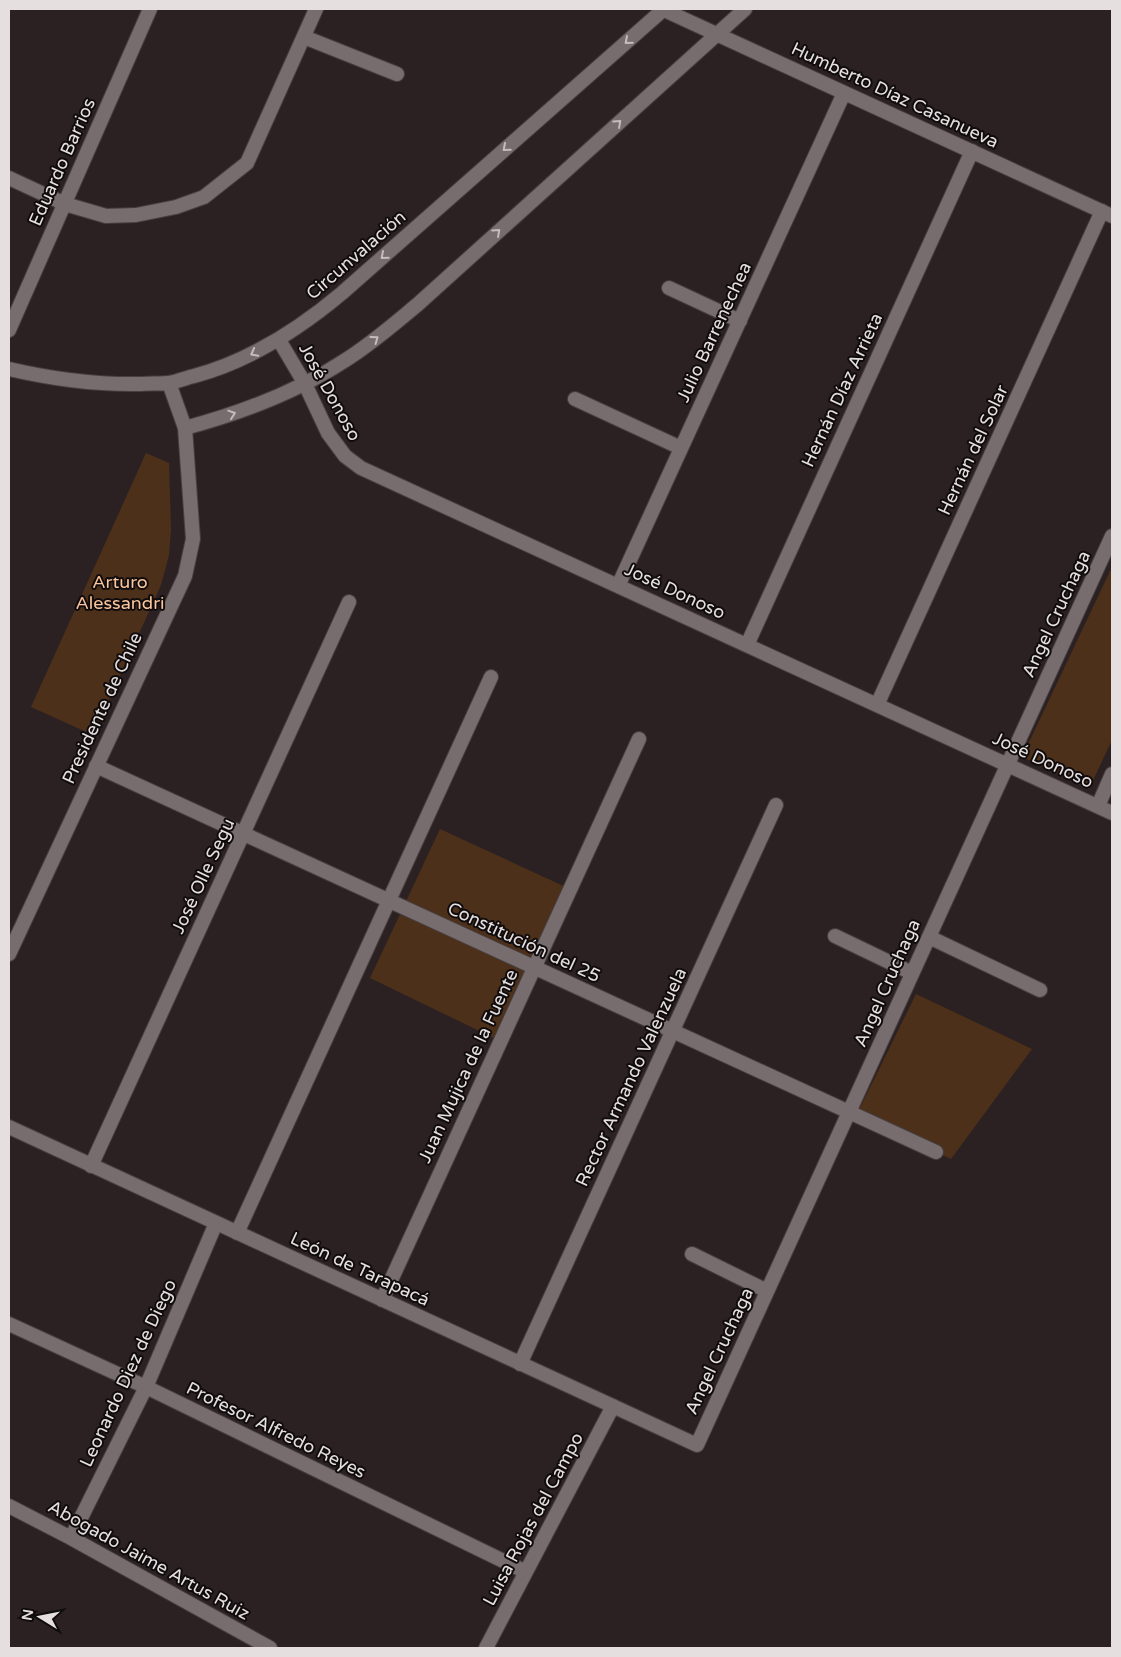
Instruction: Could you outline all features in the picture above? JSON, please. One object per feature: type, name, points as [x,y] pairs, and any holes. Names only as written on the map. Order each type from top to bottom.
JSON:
[{"type":"street","name":"Eduardo Barrios","points":[[9,330],[150,9]]},
{"type":"street","points":[[9,178],[65,204],[106,216],[136,215],[176,207],[204,197],[246,163],[316,9]]},
{"type":"street","name":"Humberto Díaz Casanueva","points":[[663,9],[1107,214]]},
{"type":"street","name":"Circunvalación","points":[[9,369],[77,382],[168,383],[234,362],[279,340],[312,318],[342,293],[663,9]]},
{"type":"street","points":[[185,428],[226,417],[266,402],[305,384],[345,361],[382,334],[745,9]]},
{"type":"street","points":[[304,37],[397,74]]},
{"type":"street","name":"Julio Barrenechea","points":[[618,586],[844,93]]},
{"type":"street","name":"Hernán Díaz Arrieta","points":[[746,645],[972,151]]},
{"type":"street","name":"Hernán del Solar","points":[[877,705],[1107,214]]},
{"type":"street","points":[[669,288],[740,321]]},
{"type":"street","name":"José Donoso","points":[[279,340],[305,384],[328,433],[345,456],[361,468],[1112,813]]},
{"type":"street","name":"Presidente de Chile","points":[[9,954],[184,576],[193,539],[185,428],[168,383]]},
{"type":"street","points":[[575,399],[682,448]]},
{"type":"street","name":"Angel Cruchaga","points":[[697,1445],[1112,536]]},
{"type":"street","name":"José Olle Segu","points":[[92,1166],[349,602]]},
{"type":"street","points":[[237,1233],[491,677]]},
{"type":"street","name":"Juan Mujica de la Fuente","points":[[382,1300],[639,739]]},
{"type":"street","name":"Constitución del 25","points":[[96,766],[936,1152]]},
{"type":"street","points":[[1098,806],[1112,774]]},
{"type":"street","name":"Rector Armando Valenzuela","points":[[520,1364],[776,805]]},
{"type":"street","points":[[835,936],[912,973]]},
{"type":"street","points":[[929,937],[1040,990]]},
{"type":"street","name":"León de Tarapacá","points":[[9,1126],[697,1445]]},
{"type":"street","name":"Leonardo Diez de Diego","points":[[71,1538],[146,1388],[216,1223]]},
{"type":"street","points":[[692,1254],[767,1291]]},
{"type":"street","name":"Profesor Alfredo Reyes","points":[[9,1324],[146,1388],[526,1572]]},
{"type":"street","name":"Luisa Rojas del Campo","points":[[486,1648],[613,1406]]},
{"type":"street","name":"Abogado Jaime Artus Ruiz","points":[[9,1506],[71,1538],[270,1648]]},
{"type":"green space","name":"Arturo Alessandri","points":[[146,453],[169,463],[171,530],[169,555],[161,585],[93,735],[31,707]]},
{"type":"green space","points":[[1112,567],[1112,740],[1089,789],[1022,757]]},
{"type":"green space","points":[[440,829],[570,889],[498,1040],[370,978]]},
{"type":"green space","points":[[916,994],[1032,1049],[951,1159],[856,1116]]}]
